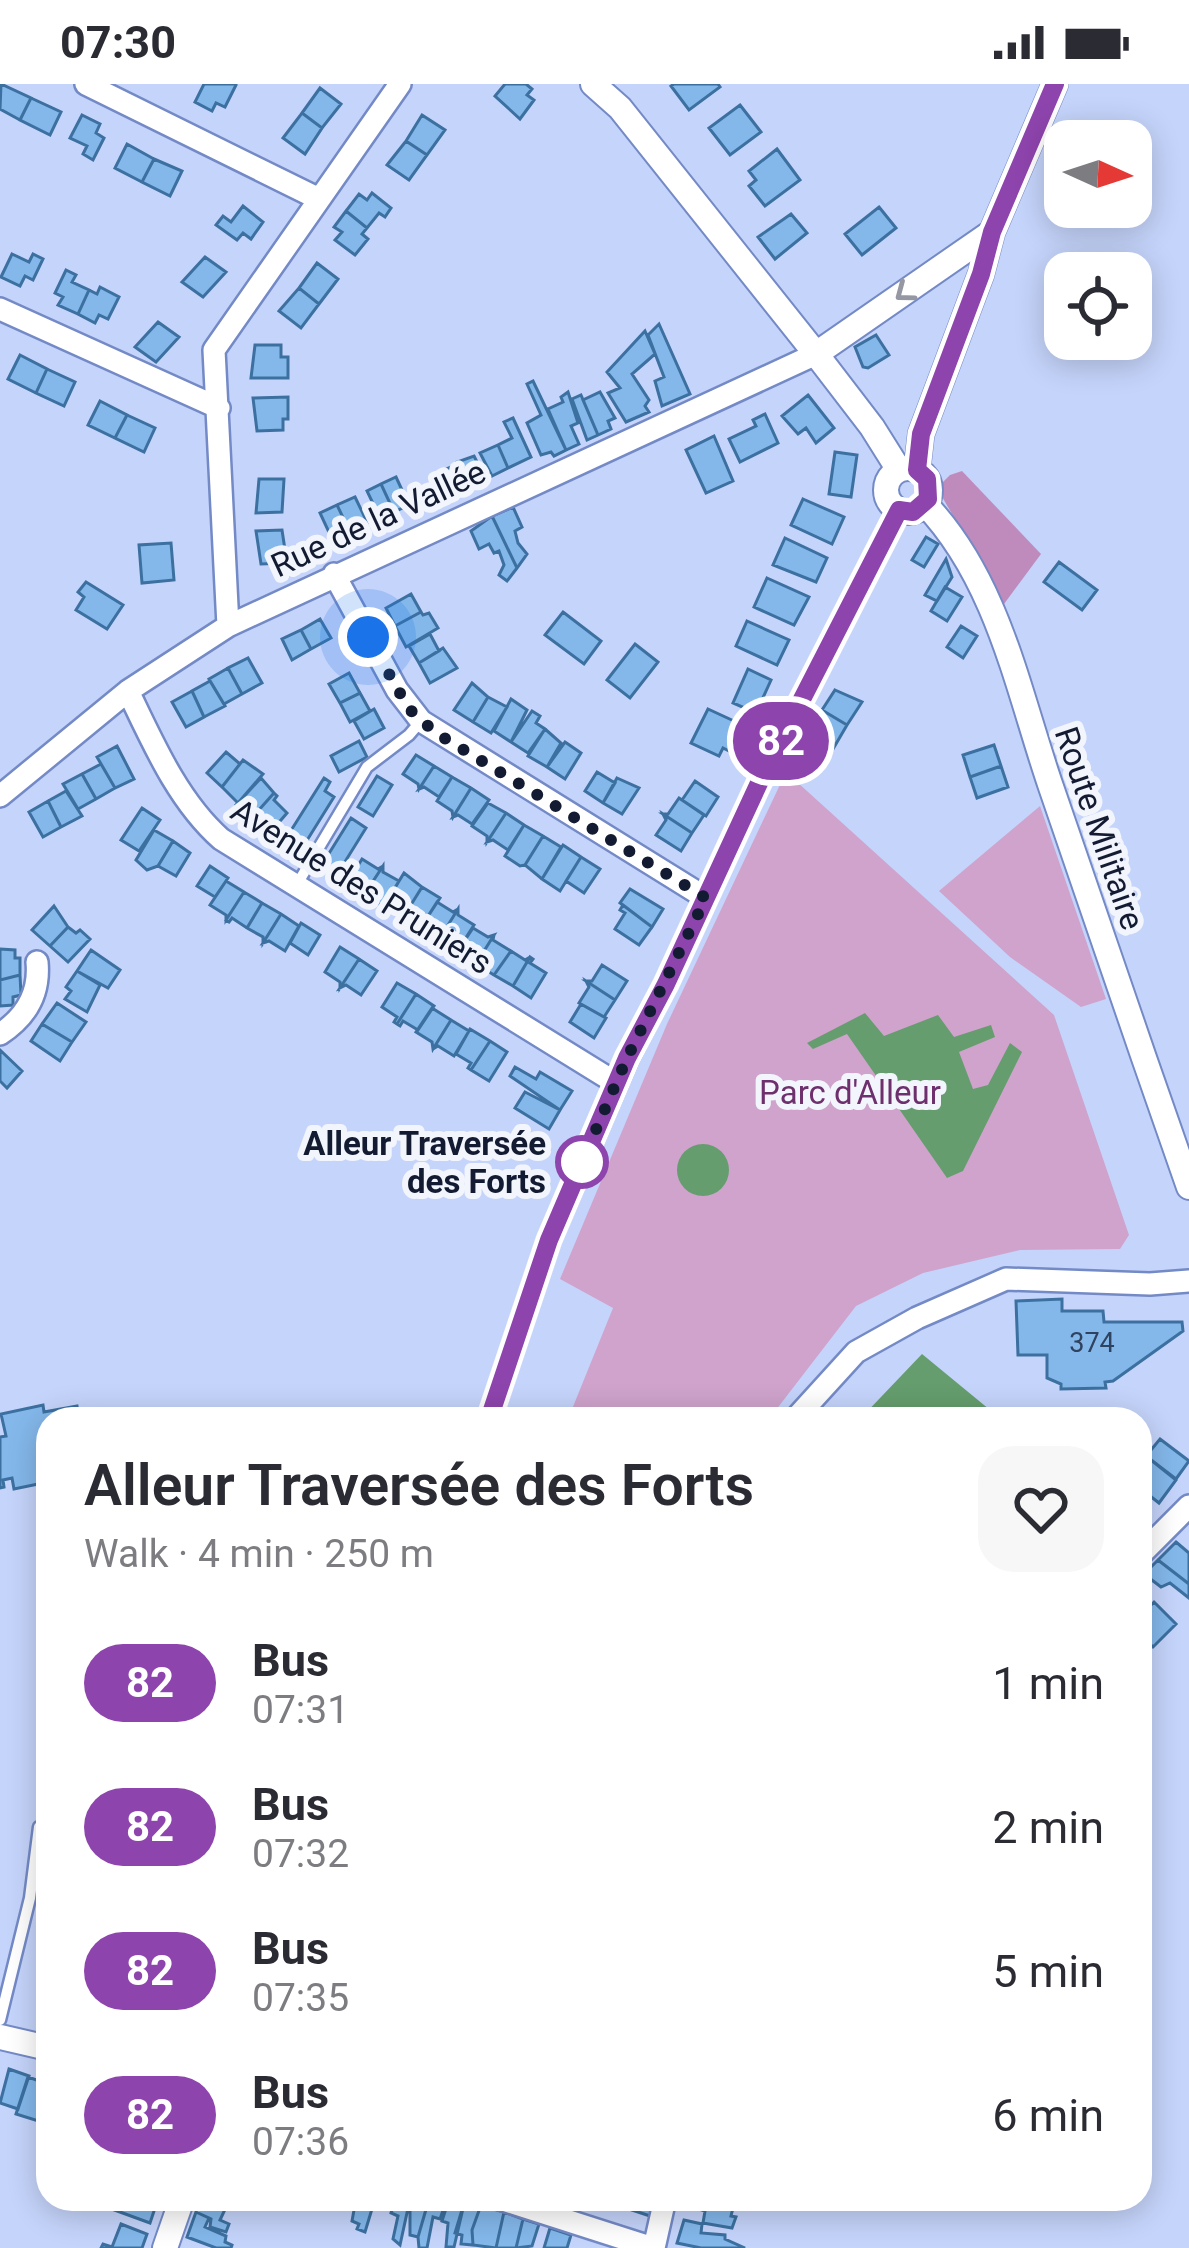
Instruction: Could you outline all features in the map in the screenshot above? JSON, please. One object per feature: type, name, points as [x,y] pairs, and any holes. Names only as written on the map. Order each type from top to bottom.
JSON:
[{"type":"street","points":[[86,84],[319,199]]},
{"type":"street","points":[[228,626],[214,350],[400,84]]},
{"type":"street","points":[[493,1407],[549,1240],[616,1083],[759,783],[912,507],[929,485],[908,470],[620,108],[593,84]]},
{"type":"street","points":[[912,507],[887,494],[889,480],[908,470],[981,274],[992,232],[1055,84]]},
{"type":"street","points":[[816,354],[992,232]]},
{"type":"street","points":[[0,309],[219,408]]},
{"type":"street","name":"Rue de la Vallée","points":[[0,796],[128,691],[228,626],[816,354]]},
{"type":"street","points":[[872,427],[921,434]]},
{"type":"street","name":"Route Militaire","points":[[912,507],[948,529],[1000,626],[1189,1187]]},
{"type":"street","points":[[334,574],[397,690],[422,721],[706,898]]},
{"type":"street","name":"Avenue des Pruniers","points":[[128,691],[170,772],[204,824],[236,850],[616,1083]]},
{"type":"street","points":[[0,1034],[14,1025],[33,1000],[39,982],[37,962]]},
{"type":"street","points":[[807,1407],[856,1352],[917,1318],[1006,1279],[1189,1281]]},
{"type":"street","points":[[1152,1544],[1189,1506]]},
{"type":"street","points":[[0,2037],[36,2045]]},
{"type":"street","points":[[165,2248],[178,2211]]},
{"type":"street","points":[[537,2211],[653,2248],[662,2211]]},
{"type":"lane","points":[[296,886],[367,767],[422,721]]},
{"type":"lane","points":[[0,2020],[36,1879]]},
{"type":"green space","name":"Parc d'Alleur","points":[[786,772],[1054,1015],[1129,1235],[1120,1249],[1020,1250],[923,1273],[856,1306],[778,1407],[573,1407],[613,1308],[560,1279],[667,1024]]},
{"type":"green space","points":[[1040,806],[1106,999],[1081,1007],[1010,957],[939,891]]},
{"type":"shaded area","points":[[962,471],[1041,554],[1004,604],[937,488]]},
{"type":"shaded area","points":[[865,1013],[884,1036],[938,1015],[954,1037],[991,1025],[995,1037],[959,1052],[973,1089],[988,1085],[1010,1043],[1022,1052],[963,1171],[947,1178],[847,1034],[813,1049],[807,1043]]},
{"type":"shaded area","points":[[703,1144],[722,1151],[729,1170],[722,1189],[703,1196],[684,1189],[677,1170],[684,1151]]},
{"type":"shaded area","points":[[922,1354],[986,1407],[871,1407]]},
{"type":"building","points":[[1,84],[31,98],[20,120],[0,109]]},
{"type":"building","points":[[204,84],[236,85],[225,107],[216,103],[212,111],[195,102]]},
{"type":"building","points":[[505,84],[526,84],[532,89],[527,95],[534,100],[520,119],[495,96]]},
{"type":"building","points":[[674,84],[718,84],[720,87],[689,110]]},
{"type":"building","points":[[320,88],[341,104],[322,128],[302,113]]},
{"type":"building","points":[[31,98],[61,112],[50,135],[20,120]]},
{"type":"building","points":[[740,105],[761,132],[730,155],[709,128]]},
{"type":"building","points":[[302,113],[322,128],[305,154],[283,138]]},
{"type":"building","points":[[82,115],[100,124],[96,133],[104,138],[93,160],[83,154],[87,146],[70,138]]},
{"type":"building","points":[[422,115],[445,130],[427,155],[406,141]]},
{"type":"building","points":[[406,141],[427,155],[409,180],[387,165]]},
{"type":"building","points":[[127,144],[154,159],[142,182],[115,168]]},
{"type":"building","points":[[777,149],[800,180],[765,206],[749,186],[756,180],[749,171]]},
{"type":"building","points":[[154,159],[182,171],[170,196],[142,182]]},
{"type":"building","points":[[372,193],[391,208],[385,217],[379,213],[367,228],[346,211],[359,194],[367,200]]},
{"type":"building","points":[[243,206],[263,222],[251,239],[243,233],[237,240],[216,225],[223,216],[231,222]]},
{"type":"building","points":[[879,207],[896,228],[862,255],[845,234]]},
{"type":"building","points":[[346,211],[367,228],[362,234],[368,239],[355,255],[335,240],[342,232],[334,227]]},
{"type":"building","points":[[791,214],[807,233],[775,259],[758,237]]},
{"type":"building","points":[[12,254],[29,262],[33,254],[43,259],[33,280],[25,276],[20,286],[1,277]]},
{"type":"building","points":[[205,257],[226,272],[203,297],[182,282]]},
{"type":"building","points":[[317,263],[338,279],[319,304],[299,288]]},
{"type":"building","points":[[66,270],[76,275],[72,282],[89,290],[78,314],[58,305],[63,297],[55,293]]},
{"type":"building","points":[[100,287],[119,297],[108,319],[99,315],[95,323],[78,314],[89,290],[97,294]]},
{"type":"building","points":[[299,288],[319,304],[301,328],[279,311]]},
{"type":"building","points":[[158,322],[179,337],[156,362],[135,347]]},
{"type":"building","points":[[659,324],[690,394],[662,406],[655,381],[664,377],[648,335]]},
{"type":"building","points":[[645,331],[655,354],[632,374],[649,400],[645,406],[649,412],[626,422],[608,393],[620,388],[607,372]]},
{"type":"building","points":[[876,335],[889,355],[863,367],[855,347]]},
{"type":"building","points":[[255,345],[281,345],[281,357],[288,357],[288,378],[251,378]]},
{"type":"building","points":[[20,355],[47,369],[36,393],[8,379]]},
{"type":"building","points":[[47,369],[75,382],[64,406],[36,393]]},
{"type":"building","points":[[533,381],[566,450],[554,456],[551,452],[541,455],[527,423],[541,415],[527,384]]},
{"type":"building","points":[[568,392],[578,423],[571,426],[579,444],[566,450],[548,409],[563,402],[561,397]]},
{"type":"building","points":[[600,392],[615,418],[608,421],[611,429],[598,435],[583,400]]},
{"type":"building","points":[[581,395],[598,435],[587,440],[572,399]]},
{"type":"building","points":[[808,395],[834,428],[816,443],[806,428],[798,434],[782,416]]},
{"type":"building","points":[[288,397],[283,430],[257,431],[253,398]]},
{"type":"building","points":[[100,401],[127,415],[115,438],[88,425]]},
{"type":"building","points":[[765,414],[778,443],[740,462],[729,439],[756,426],[753,420]]},
{"type":"building","points":[[127,415],[155,428],[144,452],[115,438]]},
{"type":"building","points":[[513,418],[531,457],[508,468],[498,445],[512,438],[504,422]]},
{"type":"building","points":[[714,436],[733,481],[706,493],[686,450]]},
{"type":"building","points":[[498,445],[508,468],[492,476],[480,453]]},
{"type":"building","points":[[835,452],[857,455],[851,497],[829,494]]},
{"type":"building","points":[[474,456],[485,478],[468,486],[457,462]]},
{"type":"building","points":[[458,464],[468,486],[454,492],[444,470]]},
{"type":"building","points":[[396,477],[409,505],[394,512],[381,484]]},
{"type":"building","points":[[259,479],[284,479],[282,512],[256,513]]},
{"type":"building","points":[[381,484],[394,512],[380,518],[367,491]]},
{"type":"building","points":[[355,497],[368,524],[350,532],[337,505]]},
{"type":"building","points":[[803,499],[844,517],[832,544],[791,525]]},
{"type":"building","points":[[337,505],[350,532],[333,541],[320,513]]},
{"type":"building","points":[[513,507],[522,527],[515,531],[518,543],[527,554],[517,568],[492,516]]},
{"type":"building","points":[[492,516],[517,568],[507,581],[499,575],[504,565],[499,551],[494,553],[489,544],[479,549],[471,531]]},
{"type":"building","points":[[282,530],[287,563],[261,564],[256,531]]},
{"type":"building","points":[[926,537],[938,544],[924,567],[912,560]]},
{"type":"building","points":[[785,538],[827,558],[816,582],[773,565]]},
{"type":"building","points":[[171,543],[174,580],[142,583],[139,545]]},
{"type":"building","points":[[946,559],[952,577],[937,601],[925,595]]},
{"type":"building","points":[[1059,562],[1097,590],[1082,610],[1044,582]]},
{"type":"building","points":[[767,578],[809,597],[794,625],[754,607]]},
{"type":"building","points":[[86,582],[123,605],[107,629],[76,610],[84,597],[78,592]]},
{"type":"building","points":[[945,587],[962,597],[947,621],[931,611]]},
{"type":"building","points":[[411,594],[421,612],[395,626],[386,608]]},
{"type":"building","points":[[421,612],[429,613],[438,628],[406,647],[395,626]]},
{"type":"building","points":[[563,612],[601,641],[584,664],[545,635]]},
{"type":"building","points":[[320,619],[331,638],[311,649],[301,630]]},
{"type":"building","points":[[747,621],[789,640],[777,665],[736,646]]},
{"type":"building","points":[[961,626],[977,636],[963,658],[947,647]]},
{"type":"building","points":[[301,630],[311,649],[292,660],[282,639]]},
{"type":"building","points":[[430,634],[439,651],[419,663],[409,646]]},
{"type":"building","points":[[635,644],[658,662],[630,698],[607,680]]},
{"type":"building","points":[[443,648],[457,668],[430,683],[419,663]]},
{"type":"building","points":[[248,658],[262,683],[242,694],[228,668]]},
{"type":"building","points":[[228,668],[242,694],[224,704],[209,679]]},
{"type":"building","points":[[748,669],[771,680],[756,713],[733,703]]},
{"type":"building","points":[[349,673],[360,693],[340,703],[329,684]]},
{"type":"building","points":[[210,681],[225,706],[204,717],[192,691]]},
{"type":"building","points":[[472,683],[488,697],[473,722],[454,710]]},
{"type":"building","points":[[835,690],[862,702],[847,725],[822,710]]},
{"type":"building","points":[[192,691],[204,717],[186,727],[172,702]]},
{"type":"building","points":[[360,693],[370,711],[350,722],[340,703]]},
{"type":"building","points":[[488,697],[507,707],[491,733],[473,722]]},
{"type":"building","points":[[511,699],[527,710],[511,742],[494,731]]},
{"type":"building","points":[[374,709],[384,728],[364,739],[354,721]]},
{"type":"building","points":[[708,709],[749,728],[737,755],[723,748],[719,756],[691,743]]},
{"type":"building","points":[[822,710],[847,725],[833,749],[811,732]]},
{"type":"building","points":[[532,711],[540,716],[536,723],[545,729],[528,753],[511,742]]},
{"type":"building","points":[[545,729],[561,743],[547,767],[528,756]]},
{"type":"building","points":[[359,741],[367,757],[339,772],[331,756]]},
{"type":"building","points":[[565,742],[581,753],[565,779],[547,767]]},
{"type":"building","points":[[994,745],[1001,766],[970,777],[963,755]]},
{"type":"building","points":[[117,746],[134,779],[115,788],[97,757]]},
{"type":"building","points":[[226,752],[240,764],[222,787],[207,773]]},
{"type":"building","points":[[416,755],[434,766],[419,789],[403,774]]},
{"type":"building","points":[[243,760],[263,774],[238,803],[222,787]]},
{"type":"building","points":[[101,764],[115,788],[96,799],[82,774]]},
{"type":"building","points":[[434,766],[452,777],[439,797],[424,787],[419,789]]},
{"type":"building","points":[[1001,766],[1008,787],[977,798],[970,777]]},
{"type":"building","points":[[597,772],[615,783],[603,803],[585,791]]},
{"type":"building","points":[[82,774],[96,799],[78,809],[63,784]]},
{"type":"building","points":[[377,776],[392,785],[373,816],[358,807]]},
{"type":"building","points":[[452,777],[471,788],[453,817],[437,801]]},
{"type":"building","points":[[261,778],[274,793],[251,819],[236,805]]},
{"type":"building","points":[[324,778],[330,782],[325,791],[334,797],[301,850],[285,840]]},
{"type":"building","points":[[617,778],[639,788],[622,814],[603,803]]},
{"type":"building","points":[[695,781],[718,797],[706,816],[682,800]]},
{"type":"building","points":[[471,788],[489,800],[472,824],[458,815],[453,817]]},
{"type":"building","points":[[66,791],[82,816],[61,827],[48,801]]},
{"type":"building","points":[[274,793],[274,800],[287,813],[268,835],[251,819]]},
{"type":"building","points":[[679,798],[704,815],[692,833],[663,814]]},
{"type":"building","points":[[48,801],[61,827],[43,837],[29,812]]},
{"type":"building","points":[[488,803],[506,813],[487,842],[487,836],[472,826]]},
{"type":"building","points":[[142,808],[160,820],[139,851],[121,840]]},
{"type":"building","points":[[506,813],[524,825],[508,850],[493,840],[487,842]]},
{"type":"building","points":[[663,814],[692,833],[681,851],[656,835],[666,820]]},
{"type":"building","points":[[351,818],[366,828],[338,873],[323,863]]},
{"type":"building","points":[[524,825],[543,836],[520,866],[505,856]]},
{"type":"building","points":[[154,830],[173,841],[158,866],[147,870],[136,860]]},
{"type":"building","points":[[543,836],[561,847],[542,879],[525,865]]},
{"type":"building","points":[[173,841],[190,853],[176,876],[158,866]]},
{"type":"building","points":[[563,845],[581,857],[560,891],[542,879]]},
{"type":"building","points":[[581,857],[600,869],[584,893],[566,881]]},
{"type":"building","points":[[362,859],[378,869],[383,866],[364,895],[347,884]]},
{"type":"building","points":[[210,866],[228,878],[215,897],[197,886]]},
{"type":"building","points":[[383,866],[383,872],[399,881],[384,907],[364,895]]},
{"type":"building","points":[[404,873],[422,887],[404,916],[385,904]]},
{"type":"building","points":[[226,881],[244,892],[226,920],[226,915],[210,905]]},
{"type":"building","points":[[422,887],[440,898],[421,927],[404,916]]},
{"type":"building","points":[[630,889],[663,909],[652,927],[620,903]]},
{"type":"building","points":[[244,892],[262,903],[247,928],[232,918],[226,920]]},
{"type":"building","points":[[437,902],[453,912],[458,909],[440,938],[421,927]]},
{"type":"building","points":[[262,903],[281,914],[263,943],[263,937],[247,928]]},
{"type":"building","points":[[623,905],[652,927],[639,945],[615,929],[625,913],[620,910]]},
{"type":"building","points":[[54,906],[68,927],[50,946],[32,930]]},
{"type":"building","points":[[458,909],[458,915],[474,925],[458,950],[440,938]]},
{"type":"building","points":[[281,914],[299,926],[285,951],[269,941],[263,943]]},
{"type":"building","points":[[301,923],[320,935],[308,955],[290,943]]},
{"type":"building","points":[[68,927],[90,939],[68,962],[50,946]]},
{"type":"building","points":[[473,928],[488,937],[494,935],[476,964],[457,952]]},
{"type":"building","points":[[494,935],[493,940],[511,951],[494,975],[476,964]]},
{"type":"building","points":[[340,947],[359,959],[340,988],[340,982],[325,972]]},
{"type":"building","points":[[0,949],[15,950],[20,975],[0,980]]},
{"type":"building","points":[[91,950],[120,970],[108,988],[77,971]]},
{"type":"building","points":[[511,951],[525,960],[530,957],[513,986],[494,975]]},
{"type":"building","points":[[530,957],[530,963],[546,973],[531,998],[513,986]]},
{"type":"building","points":[[359,959],[377,971],[361,995],[346,985],[340,988]]},
{"type":"building","points":[[602,965],[627,981],[615,1000],[586,981],[592,981]]},
{"type":"building","points":[[77,971],[100,985],[87,1012],[65,999],[71,991],[66,987]]},
{"type":"building","points":[[20,975],[21,995],[13,997],[13,1005],[0,1006],[0,980]]},
{"type":"building","points":[[586,981],[615,1000],[604,1017],[579,1003],[589,987]]},
{"type":"building","points":[[397,983],[416,994],[397,1024],[397,1017],[382,1007]]},
{"type":"building","points":[[416,994],[434,1006],[418,1030],[403,1021],[397,1024]]},
{"type":"building","points":[[57,1003],[86,1022],[72,1042],[42,1024]]},
{"type":"building","points":[[581,1004],[606,1018],[594,1038],[570,1022]]},
{"type":"building","points":[[432,1008],[451,1020],[433,1049],[432,1042],[416,1032]]},
{"type":"building","points":[[451,1020],[469,1031],[454,1056],[438,1046],[433,1049]]},
{"type":"building","points":[[42,1024],[72,1042],[60,1061],[31,1041]]},
{"type":"building","points":[[470,1029],[490,1041],[471,1070],[471,1063],[456,1054]]},
{"type":"building","points":[[490,1041],[507,1052],[489,1081],[471,1070]]},
{"type":"building","points":[[0,1050],[22,1071],[7,1088],[0,1081]]},
{"type":"building","points":[[515,1067],[536,1079],[540,1072],[572,1091],[560,1110],[510,1076]]},
{"type":"building","points":[[525,1092],[560,1110],[549,1129],[515,1108]]},
{"type":"building","points":[[1062,1299],[1062,1311],[1103,1311],[1104,1322],[1182,1322],[1183,1331],[1105,1382],[1106,1388],[1061,1389],[1061,1384],[1047,1378],[1047,1355],[1018,1355],[1016,1301]]},
{"type":"building","points":[[43,1405],[36,1407],[36,1484],[14,1489],[12,1478],[3,1480],[0,1488],[0,1437],[6,1436],[1,1414]]},
{"type":"building","points":[[1160,1439],[1189,1461],[1176,1479],[1152,1461],[1152,1449]]},
{"type":"building","points":[[1152,1461],[1176,1480],[1159,1503],[1152,1497]]},
{"type":"building","points":[[1176,1542],[1189,1553],[1189,1584],[1158,1560]]},
{"type":"building","points":[[1158,1560],[1189,1584],[1189,1598],[1170,1583],[1161,1587],[1152,1580],[1152,1566]]},
{"type":"building","points":[[1152,1604],[1176,1624],[1153,1647],[1152,1646]]},
{"type":"building","points":[[9,2069],[29,2076],[18,2109],[0,2103]]},
{"type":"building","points":[[28,2077],[36,2080],[36,2120],[16,2114]]},
{"type":"building","points":[[117,2211],[154,2211],[150,2223]]},
{"type":"building","points":[[224,2211],[220,2220],[229,2224],[226,2232],[210,2227],[211,2219],[196,2212]]},
{"type":"building","points":[[354,2211],[371,2211],[365,2232],[352,2221]]},
{"type":"building","points":[[407,2211],[400,2245],[393,2239],[398,2216],[391,2213]]},
{"type":"building","points":[[410,2211],[426,2211],[418,2237],[410,2235]]},
{"type":"building","points":[[426,2211],[443,2211],[440,2219],[433,2217],[427,2248],[419,2248]]},
{"type":"building","points":[[445,2211],[462,2211],[454,2247],[446,2247],[448,2223],[442,2221]]},
{"type":"building","points":[[462,2211],[479,2211],[473,2245],[461,2244],[462,2235],[455,2233]]},
{"type":"building","points":[[479,2211],[504,2212],[496,2248],[473,2245]]},
{"type":"building","points":[[705,2211],[732,2211],[731,2216],[736,2217],[732,2228],[703,2223]]},
{"type":"building","points":[[196,2212],[209,2218],[205,2227],[226,2236],[231,2248],[216,2248],[187,2237]]},
{"type":"building","points":[[504,2212],[523,2219],[516,2248],[496,2248]]},
{"type":"building","points":[[523,2219],[539,2224],[532,2246],[516,2248]]},
{"type":"building","points":[[684,2220],[702,2224],[701,2233],[725,2235],[745,2248],[677,2243]]},
{"type":"building","points":[[121,2224],[147,2234],[142,2248],[101,2248],[103,2244],[112,2247]]},
{"type":"building","points":[[550,2228],[571,2235],[567,2248],[544,2248]]},
{"type":"bus line","name":"82","points":[[493,1407],[549,1240],[627,1058],[759,783],[899,510],[913,512],[928,499],[927,479],[917,470],[921,434],[992,232],[1055,84]]},
{"type":"place","name":"Alleur Traversée des Forts","points":[[582,1162]]},
{"type":"route","points":[[368,637],[409,709],[436,733],[706,898],[582,1162]]}]
